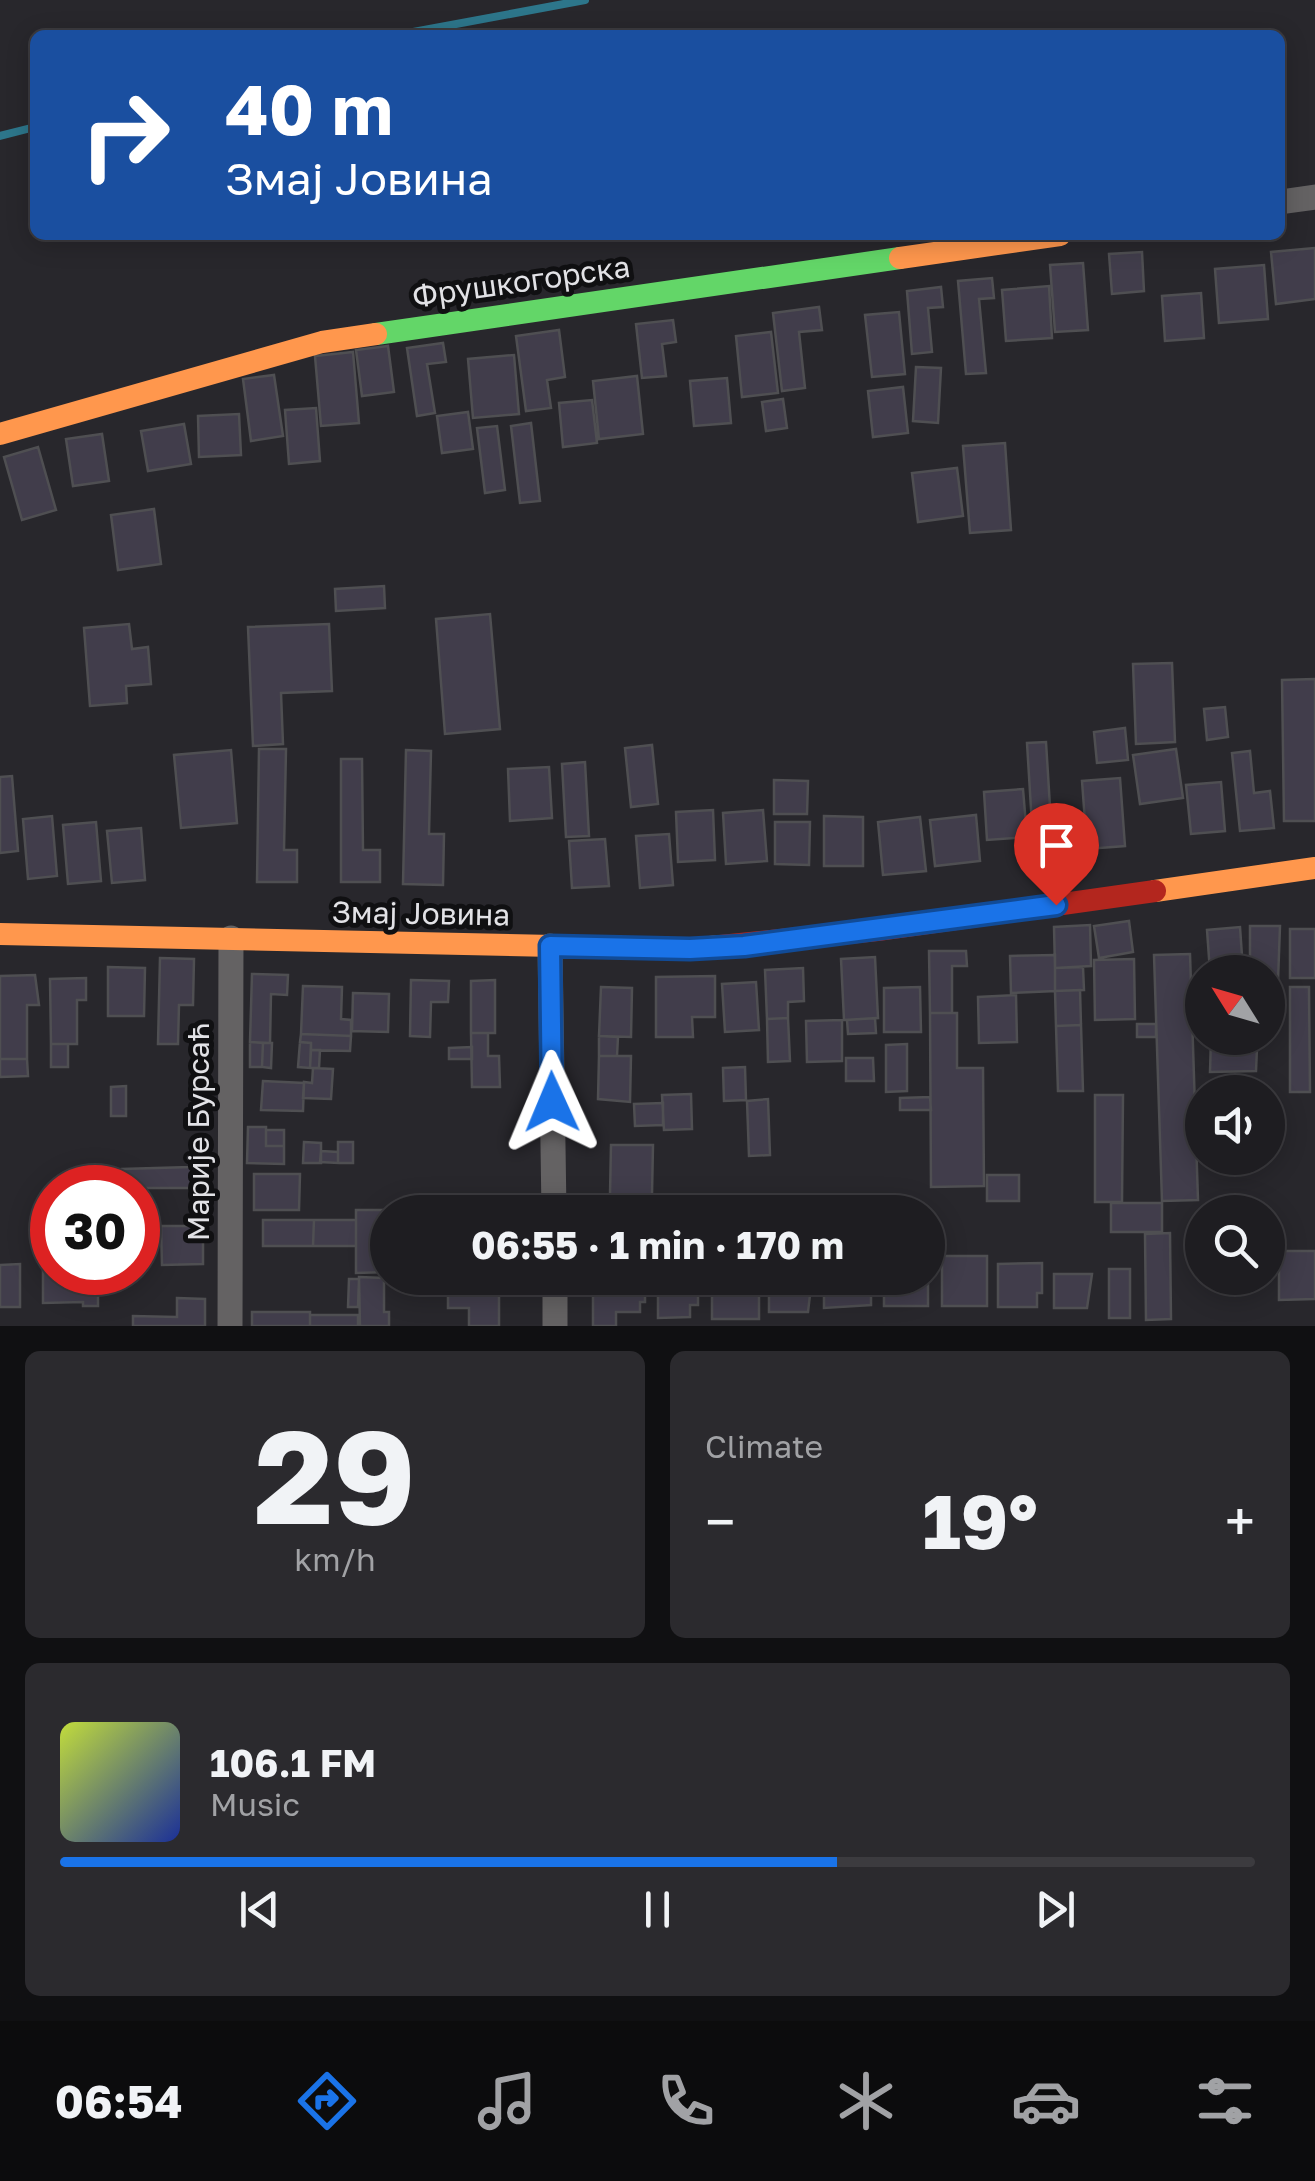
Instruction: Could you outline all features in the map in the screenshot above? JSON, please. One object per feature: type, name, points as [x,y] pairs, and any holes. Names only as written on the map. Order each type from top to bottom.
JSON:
[{"type":"street","points":[[1285,201],[1315,197]]},
{"type":"street","name":"Фрушкогорска","points":[[0,434],[322,342],[1026,240]]},
{"type":"street","name":"Змај Јовина","points":[[0,934],[690,949],[897,928],[1315,868]]},
{"type":"street","name":"Марије Бурсаћ","points":[[230,1326],[231,938]]},
{"type":"street","points":[[550,946],[554,1195]]},
{"type":"street","points":[[555,1295],[556,1326]]},
{"type":"building","points":[[1315,248],[1315,299],[1276,304],[1271,252]]},
{"type":"building","points":[[1142,252],[1144,291],[1112,294],[1109,254]]},
{"type":"building","points":[[1083,263],[1088,330],[1055,332],[1050,265]]},
{"type":"building","points":[[1264,265],[1268,319],[1219,323],[1215,269]]},
{"type":"building","points":[[992,278],[994,298],[979,299],[986,373],[966,374],[958,281]]},
{"type":"building","points":[[1049,286],[1052,338],[1006,341],[1002,290]]},
{"type":"building","points":[[941,287],[943,307],[928,308],[932,352],[912,354],[907,291]]},
{"type":"building","points":[[1201,293],[1204,338],[1165,341],[1162,296]]},
{"type":"building","points":[[819,307],[822,330],[799,332],[805,388],[782,391],[773,313]]},
{"type":"building","points":[[899,312],[905,374],[872,377],[865,315]]},
{"type":"building","points":[[673,320],[676,342],[662,344],[666,376],[642,378],[636,324]]},
{"type":"building","points":[[559,330],[565,377],[547,380],[551,408],[526,411],[516,336]]},
{"type":"building","points":[[771,332],[778,393],[742,397],[736,336]]},
{"type":"building","points":[[443,343],[446,362],[427,364],[435,413],[417,416],[407,348]]},
{"type":"building","points":[[388,346],[394,392],[362,396],[356,350]]},
{"type":"building","points":[[353,352],[359,423],[321,426],[315,356]]},
{"type":"building","points":[[514,355],[519,414],[473,418],[468,359]]},
{"type":"building","points":[[916,367],[941,368],[938,423],[913,421]]},
{"type":"building","points":[[274,375],[283,436],[251,441],[243,379]]},
{"type":"building","points":[[637,376],[643,434],[599,439],[593,381]]},
{"type":"building","points":[[727,378],[731,423],[694,426],[690,381]]},
{"type":"building","points":[[903,387],[908,433],[873,437],[868,391]]},
{"type":"building","points":[[783,399],[787,428],[766,431],[762,402]]},
{"type":"building","points":[[592,400],[597,443],[563,447],[559,403]]},
{"type":"building","points":[[316,408],[320,461],[289,464],[285,410]]},
{"type":"building","points":[[468,412],[473,449],[442,453],[437,416]]},
{"type":"building","points":[[239,414],[241,455],[199,457],[198,416]]},
{"type":"building","points":[[531,423],[540,501],[520,503],[511,426]]},
{"type":"building","points":[[184,424],[191,464],[148,471],[141,431]]},
{"type":"building","points":[[497,426],[505,490],[485,493],[477,428]]},
{"type":"building","points":[[102,434],[109,481],[73,486],[66,439]]},
{"type":"building","points":[[1005,443],[1011,530],[970,533],[963,446]]},
{"type":"building","points":[[38,447],[56,510],[22,520],[4,457]]},
{"type":"building","points":[[957,468],[963,516],[918,522],[912,473]]},
{"type":"building","points":[[154,509],[161,564],[118,570],[111,515]]},
{"type":"building","points":[[384,586],[385,608],[336,611],[335,589]]},
{"type":"building","points":[[490,614],[500,729],[445,734],[436,619]]},
{"type":"building","points":[[129,624],[132,649],[148,647],[151,684],[126,686],[127,703],[90,706],[84,628]]},
{"type":"building","points":[[329,624],[332,691],[281,693],[283,744],[253,746],[248,627]]},
{"type":"building","points":[[1172,663],[1175,742],[1136,744],[1133,664]]},
{"type":"building","points":[[1315,679],[1315,821],[1284,821],[1282,680]]},
{"type":"building","points":[[1225,707],[1228,737],[1207,740],[1204,709]]},
{"type":"building","points":[[1125,728],[1128,760],[1097,763],[1094,732]]},
{"type":"building","points":[[1046,742],[1051,823],[1068,822],[1070,855],[1034,858],[1027,743]]},
{"type":"building","points":[[652,745],[658,804],[631,807],[625,748]]},
{"type":"building","points":[[259,749],[286,749],[284,850],[297,850],[297,882],[257,882]]},
{"type":"building","points":[[1176,749],[1183,798],[1140,804],[1133,755]]},
{"type":"building","points":[[231,750],[237,823],[181,828],[174,755]]},
{"type":"building","points":[[406,750],[431,751],[429,834],[444,834],[443,885],[403,884]]},
{"type":"building","points":[[1250,751],[1254,793],[1270,791],[1274,828],[1240,831],[1232,753]]},
{"type":"building","points":[[341,759],[362,759],[363,850],[380,850],[380,882],[341,882]]},
{"type":"building","points":[[585,762],[589,836],[566,837],[562,764]]},
{"type":"building","points":[[549,767],[552,818],[510,821],[508,769]]},
{"type":"building","points":[[12,776],[18,851],[0,853],[0,777]]},
{"type":"building","points":[[1120,778],[1125,846],[1087,849],[1082,781]]},
{"type":"building","points":[[774,780],[808,781],[807,814],[774,814]]},
{"type":"building","points":[[1221,782],[1225,831],[1191,834],[1186,785]]},
{"type":"building","points":[[1023,789],[1027,837],[987,840],[984,792]]},
{"type":"building","points":[[713,810],[715,860],[678,862],[676,812]]},
{"type":"building","points":[[763,810],[767,861],[726,864],[723,813]]},
{"type":"building","points":[[976,815],[980,861],[935,866],[930,820]]},
{"type":"building","points":[[52,816],[57,876],[28,879],[23,819]]},
{"type":"building","points":[[824,816],[863,817],[863,866],[824,866]]},
{"type":"building","points":[[920,817],[926,871],[883,875],[878,822]]},
{"type":"building","points":[[96,822],[101,881],[68,884],[63,825]]},
{"type":"building","points":[[775,822],[810,822],[809,865],[775,864]]},
{"type":"building","points":[[141,828],[145,880],[112,883],[107,831]]},
{"type":"building","points":[[669,834],[673,885],[640,888],[636,836]]},
{"type":"building","points":[[605,839],[609,886],[572,888],[569,841]]},
{"type":"building","points":[[1129,921],[1133,952],[1099,958],[1094,926]]},
{"type":"building","points":[[1090,925],[1091,966],[1055,968],[1054,927]]},
{"type":"building","points":[[1250,926],[1280,926],[1279,955],[1250,955]]},
{"type":"building","points":[[1240,927],[1242,955],[1209,955],[1207,930]]},
{"type":"building","points":[[1290,929],[1315,929],[1315,978],[1290,978]]},
{"type":"building","points":[[929,951],[966,951],[967,966],[952,966],[952,1013],[930,1013]]},
{"type":"building","points":[[1190,954],[1185,955],[1185,1055],[1193,1055],[1194,1075],[1185,1075],[1185,1175],[1197,1175],[1198,1195],[1185,1195],[1185,1200],[1162,1201],[1154,955]]},
{"type":"building","points":[[1055,955],[1055,991],[1011,993],[1010,956]]},
{"type":"building","points":[[875,957],[878,1018],[844,1020],[841,959]]},
{"type":"building","points":[[160,958],[194,959],[193,1005],[179,1005],[178,1044],[158,1044]]},
{"type":"building","points":[[1134,959],[1135,1019],[1095,1020],[1094,960]]},
{"type":"building","points":[[108,967],[145,968],[144,1016],[108,1016]]},
{"type":"building","points":[[1083,967],[1084,990],[1055,991],[1055,968]]},
{"type":"building","points":[[803,968],[804,1001],[788,1002],[788,1018],[767,1019],[765,970]]},
{"type":"building","points":[[252,974],[288,975],[287,995],[271,994],[270,1043],[250,1042]]},
{"type":"building","points":[[35,975],[39,1005],[27,1005],[27,1059],[0,1059],[0,976]]},
{"type":"building","points":[[715,976],[715,1017],[692,1017],[693,1037],[656,1037],[656,977]]},
{"type":"building","points":[[86,978],[86,1000],[77,1000],[77,1044],[51,1044],[50,979]]},
{"type":"building","points":[[411,980],[449,981],[448,1002],[431,1002],[430,1037],[410,1036]]},
{"type":"building","points":[[495,980],[495,1033],[471,1033],[471,981]]},
{"type":"building","points":[[756,982],[759,1030],[725,1032],[722,984]]},
{"type":"building","points":[[303,986],[342,987],[341,1019],[351,1020],[351,1036],[301,1034]]},
{"type":"building","points":[[601,987],[632,988],[631,1037],[599,1036]]},
{"type":"building","points":[[920,987],[921,1032],[884,1032],[884,988]]},
{"type":"building","points":[[1290,987],[1309,987],[1310,1092],[1290,1092]]},
{"type":"building","points":[[1080,990],[1081,1025],[1056,1026],[1055,991]]},
{"type":"building","points":[[353,993],[389,994],[388,1032],[352,1031]]},
{"type":"building","points":[[1016,995],[1017,1042],[979,1043],[978,997]]},
{"type":"building","points":[[930,1013],[957,1013],[957,1068],[983,1068],[984,1186],[931,1187]]},
{"type":"building","points":[[788,1018],[790,1061],[768,1062],[767,1019]]},
{"type":"building","points":[[875,1018],[876,1033],[848,1034],[847,1020]]},
{"type":"building","points":[[842,1020],[842,1061],[807,1062],[806,1021]]},
{"type":"building","points":[[1137,1024],[1156,1024],[1156,1037],[1137,1037]]},
{"type":"building","points":[[1081,1025],[1083,1091],[1058,1091],[1056,1026]]},
{"type":"building","points":[[471,1033],[488,1033],[488,1056],[499,1056],[500,1087],[472,1087]]},
{"type":"building","points":[[193,1034],[208,1034],[208,1065],[194,1066]]},
{"type":"building","points":[[301,1034],[351,1036],[350,1051],[311,1050],[311,1043],[300,1042]]},
{"type":"building","points":[[599,1036],[618,1037],[617,1056],[599,1056]]},
{"type":"building","points":[[250,1042],[263,1043],[262,1067],[250,1067]]},
{"type":"building","points":[[300,1042],[311,1043],[310,1068],[298,1067]]},
{"type":"building","points":[[263,1043],[272,1043],[271,1068],[262,1067]]},
{"type":"building","points":[[51,1044],[68,1044],[68,1067],[51,1067]]},
{"type":"building","points":[[907,1044],[907,1091],[886,1092],[886,1045]]},
{"type":"building","points":[[472,1047],[472,1059],[449,1059],[449,1048]]},
{"type":"building","points":[[311,1050],[320,1050],[319,1068],[310,1068]]},
{"type":"building","points":[[1210,1055],[1257,1055],[1256,1071],[1210,1072]]},
{"type":"building","points":[[599,1056],[631,1056],[630,1102],[598,1099]]},
{"type":"building","points":[[846,1058],[873,1058],[874,1081],[846,1081]]},
{"type":"building","points":[[0,1059],[27,1059],[28,1076],[0,1077]]},
{"type":"building","points":[[745,1067],[746,1100],[724,1101],[723,1068]]},
{"type":"building","points":[[313,1068],[333,1069],[331,1099],[303,1098],[304,1082],[312,1083]]},
{"type":"building","points":[[263,1081],[304,1083],[303,1111],[261,1110]]},
{"type":"building","points":[[126,1086],[126,1116],[111,1116],[111,1087]]},
{"type":"building","points":[[691,1094],[692,1129],[664,1130],[662,1095]]},
{"type":"building","points":[[1095,1095],[1123,1095],[1122,1202],[1095,1202]]},
{"type":"building","points":[[930,1097],[931,1110],[900,1110],[900,1098]]},
{"type":"building","points":[[768,1099],[770,1155],[749,1156],[747,1101]]},
{"type":"building","points":[[663,1103],[663,1125],[635,1126],[634,1104]]},
{"type":"building","points":[[248,1127],[266,1127],[266,1146],[284,1146],[284,1164],[247,1163]]},
{"type":"building","points":[[266,1130],[284,1130],[284,1146],[266,1146]]},
{"type":"building","points":[[304,1142],[321,1143],[321,1163],[303,1163]]},
{"type":"building","points":[[338,1142],[353,1142],[353,1163],[338,1163]]},
{"type":"building","points":[[611,1145],[653,1145],[652,1195],[610,1195]]},
{"type":"building","points":[[321,1151],[338,1152],[338,1163],[320,1162]]},
{"type":"building","points":[[209,1153],[209,1188],[160,1188],[160,1168],[190,1167],[190,1154]]},
{"type":"building","points":[[254,1174],[300,1174],[299,1210],[254,1210]]},
{"type":"building","points":[[987,1175],[1019,1175],[1019,1201],[987,1201]]},
{"type":"building","points":[[1111,1203],[1162,1203],[1162,1232],[1111,1232]]},
{"type":"building","points":[[356,1210],[370,1210],[370,1273],[356,1273]]},
{"type":"building","points":[[263,1220],[314,1220],[313,1246],[263,1246]]},
{"type":"building","points":[[314,1220],[356,1220],[356,1246],[313,1246]]},
{"type":"building","points":[[161,1226],[203,1226],[203,1264],[162,1265]]},
{"type":"building","points":[[1170,1233],[1171,1319],[1146,1320],[1145,1234]]},
{"type":"building","points":[[1285,1251],[1315,1251],[1315,1299],[1279,1300],[1279,1295],[1285,1295]]},
{"type":"building","points":[[945,1256],[987,1256],[987,1306],[942,1306]]},
{"type":"building","points":[[1042,1263],[1042,1293],[1037,1293],[1037,1307],[998,1307],[998,1264]]},
{"type":"building","points":[[20,1264],[20,1307],[0,1307],[0,1265]]},
{"type":"building","points":[[1109,1269],[1130,1269],[1130,1318],[1109,1318]]},
{"type":"building","points":[[1054,1274],[1092,1274],[1087,1308],[1054,1308]]},
{"type":"building","points":[[359,1277],[370,1277],[370,1295],[384,1295],[389,1326],[360,1326]]},
{"type":"building","points":[[349,1279],[359,1279],[358,1307],[348,1307]]},
{"type":"building","points":[[43,1295],[98,1295],[98,1306],[83,1306],[83,1302],[43,1303]]},
{"type":"building","points":[[448,1295],[499,1295],[499,1326],[469,1326],[469,1308],[448,1308]]},
{"type":"building","points":[[593,1295],[645,1295],[640,1312],[616,1312],[616,1326],[593,1326]]},
{"type":"building","points":[[658,1295],[698,1295],[698,1305],[690,1305],[690,1317],[658,1318]]},
{"type":"building","points":[[712,1295],[759,1295],[759,1319],[712,1319]]},
{"type":"building","points":[[769,1295],[810,1295],[808,1312],[769,1312]]},
{"type":"building","points":[[824,1295],[871,1295],[871,1305],[824,1308]]},
{"type":"building","points":[[884,1295],[928,1295],[928,1306],[884,1306]]},
{"type":"building","points":[[177,1298],[205,1299],[205,1326],[133,1326],[133,1316],[177,1317]]},
{"type":"building","points":[[252,1312],[310,1312],[310,1326],[252,1326]]},
{"type":"building","points":[[310,1315],[358,1315],[358,1326],[310,1326]]},
{"type":"waterway","points":[[424,30],[585,0]]},
{"type":"waterway","points":[[0,136],[30,128]]},
{"type":"traffic: fast","points":[[376,334],[900,258]]},
{"type":"traffic: slow","points":[[900,258],[1025,240]]},
{"type":"traffic: slow","points":[[0,434],[322,342],[376,334]]},
{"type":"traffic: slow","points":[[1155,891],[1315,868]]},
{"type":"traffic: slow","points":[[0,934],[690,949],[720,946]]},
{"type":"traffic: jam","points":[[720,946],[878,930],[1155,891]]},
{"type":"route","points":[[552,1102],[550,946],[744,946],[1056,905]]}]
